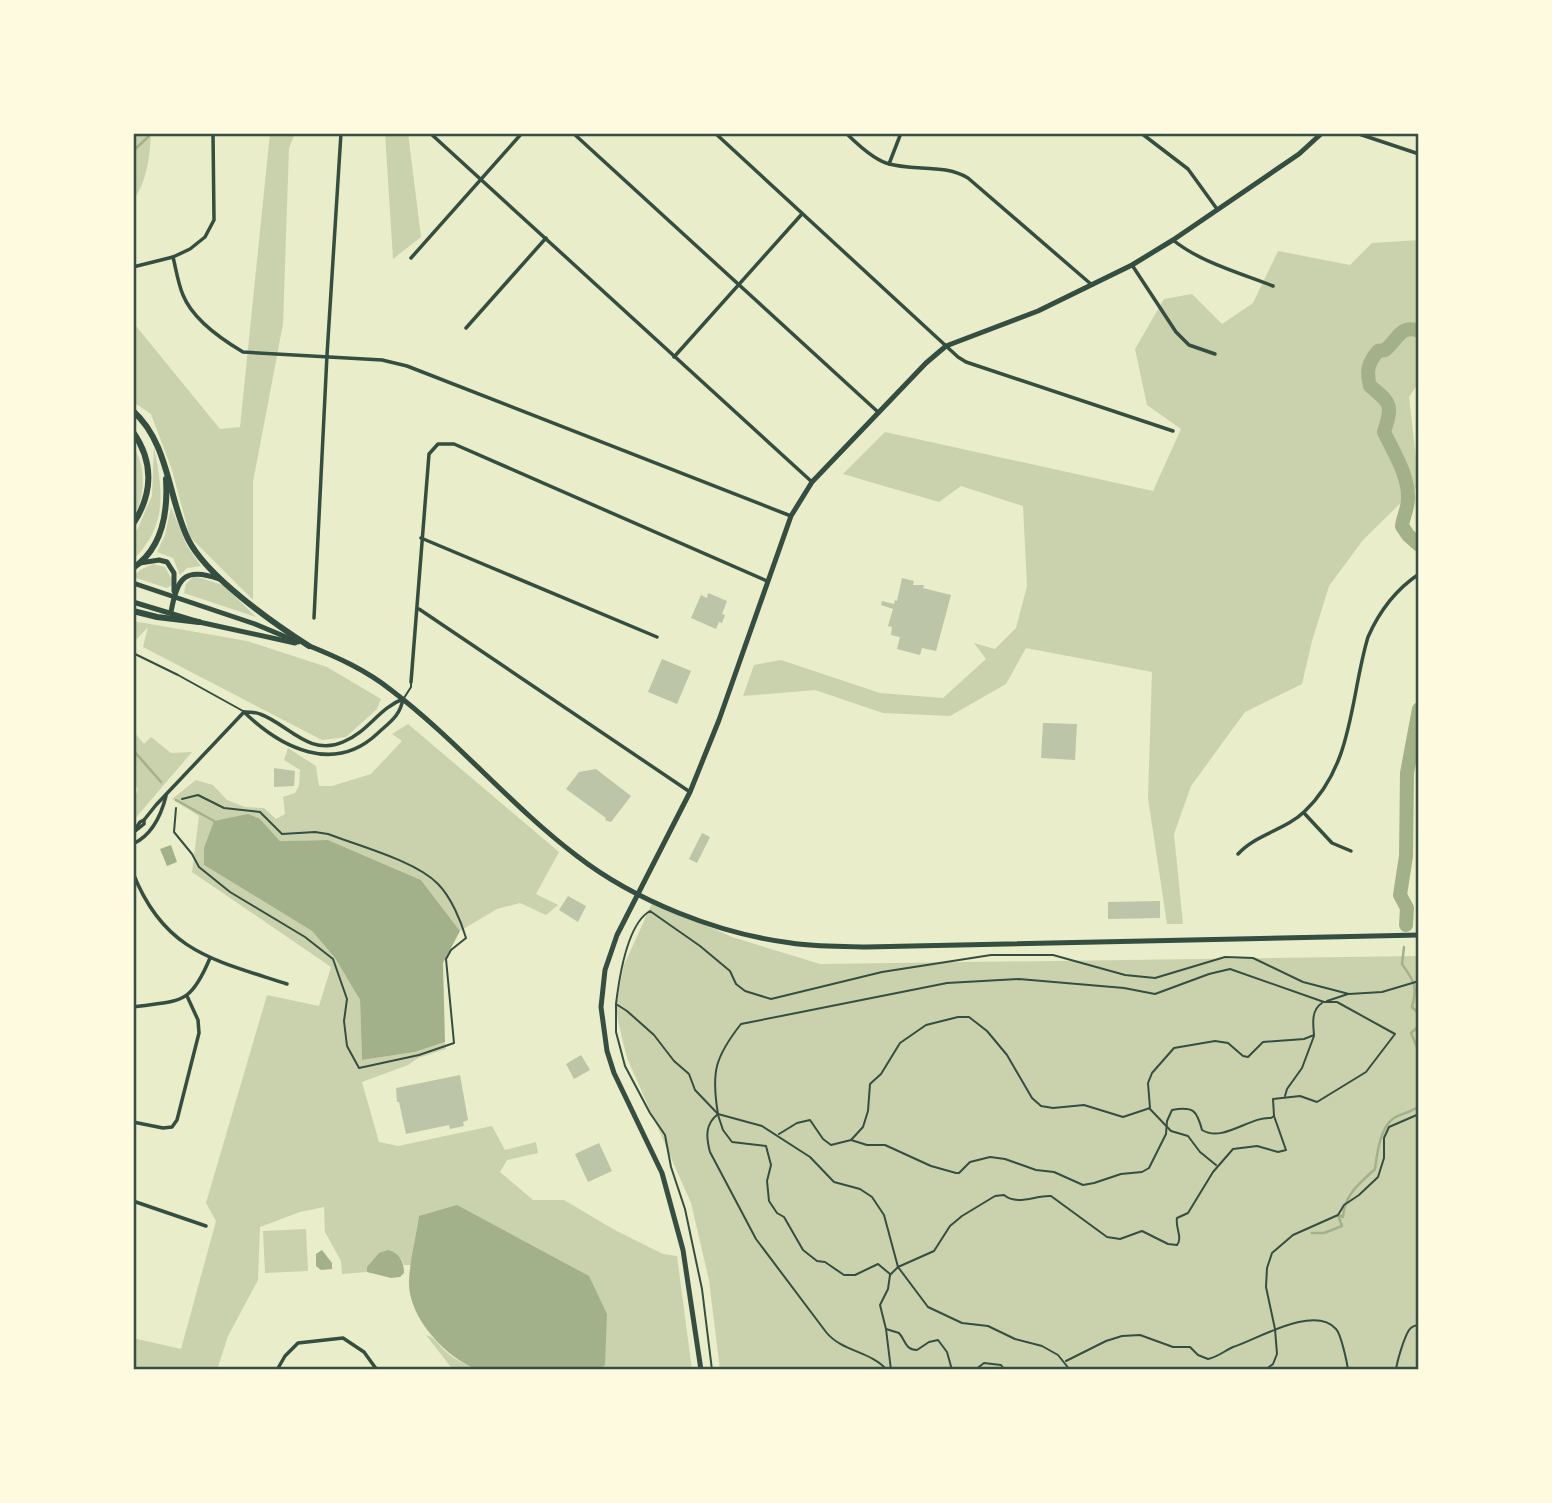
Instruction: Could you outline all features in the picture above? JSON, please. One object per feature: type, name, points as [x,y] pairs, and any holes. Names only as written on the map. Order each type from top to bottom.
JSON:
[{"type":"highway","points":[[133,411],[148,427],[165,467],[189,542],[222,580],[267,620],[309,646]]},
{"type":"highway","points":[[133,432],[147,457],[149,482],[144,505],[133,524]]},
{"type":"highway","points":[[136,566],[161,531],[166,514],[165,467]]},
{"type":"highway","points":[[133,611],[199,622]]},
{"type":"main road","points":[[701,1370],[685,1261],[662,1173],[614,1073],[602,1027],[601,999],[608,961],[617,935],[690,792],[719,720],[791,516],[812,482],[878,412],[946,346],[1038,311],[1132,265],[1299,154],[1322,133]]},
{"type":"main road","points":[[136,566],[159,560],[167,562],[174,573],[174,597]]},
{"type":"main road","points":[[171,612],[181,580],[187,575],[200,573],[222,580]]},
{"type":"main road","points":[[133,583],[255,624],[347,662],[403,699],[575,855],[638,895],[728,929],[808,945],[878,947],[1419,935]]},
{"type":"main road","points":[[133,602],[199,622],[309,646]]},
{"type":"street","points":[[133,267],[173,257],[190,249],[205,237],[214,220],[213,133]]},
{"type":"street","points":[[314,618],[341,133]]},
{"type":"street","points":[[430,133],[812,482]]},
{"type":"street","points":[[411,258],[522,133]]},
{"type":"street","points":[[573,133],[878,412]]},
{"type":"street","points":[[715,133],[966,362],[1173,431]]},
{"type":"street","points":[[846,133],[878,159],[889,164],[958,171],[1092,285]]},
{"type":"street","points":[[889,164],[901,133]]},
{"type":"street","points":[[1141,133],[1188,169],[1217,209]]},
{"type":"street","points":[[1356,133],[1419,154]]},
{"type":"street","points":[[674,357],[802,214]]},
{"type":"street","points":[[466,328],[545,237]]},
{"type":"street","points":[[1173,240],[1227,268],[1273,286]]},
{"type":"street","points":[[173,257],[182,294],[191,311],[225,342],[243,352],[327,355],[382,360],[407,366],[791,516]]},
{"type":"street","points":[[1132,265],[1177,332],[1189,345],[1215,354]]},
{"type":"street","points":[[411,682],[429,454],[443,443],[454,444],[767,581]]},
{"type":"street","points":[[421,538],[657,637]]},
{"type":"street","points":[[1238,854],[1248,843],[1270,834],[1304,813],[1326,786],[1343,752],[1363,653],[1375,622],[1392,597],[1419,574]]},
{"type":"street","points":[[418,608],[690,792]]},
{"type":"street","points":[[244,712],[259,713],[317,746],[330,746],[341,743],[367,728],[389,704],[403,699]]},
{"type":"street","points":[[244,712],[258,725],[305,752],[328,756],[366,745],[400,713],[403,699]]},
{"type":"street","points":[[133,832],[141,827],[166,794],[244,712]]},
{"type":"street","points":[[133,844],[155,825],[166,794]]},
{"type":"street","points":[[1304,813],[1332,843],[1351,851]]},
{"type":"street","points":[[133,873],[150,911],[192,949],[210,958],[287,984]]},
{"type":"street","points":[[133,1007],[173,1001],[187,996],[197,986],[210,958]]},
{"type":"street","points":[[133,1122],[163,1128],[172,1127],[177,1120],[199,1033],[198,1020],[187,996]]},
{"type":"street","points":[[133,1201],[206,1226]]},
{"type":"street","points":[[277,1370],[285,1356],[298,1343],[343,1338],[364,1352],[377,1370]]},
{"type":"lane","points":[[133,653],[181,676],[244,712]]},
{"type":"lane","points":[[403,699],[411,687],[411,682]]},
{"type":"path","points":[[176,808],[174,832],[199,867],[230,892],[305,937],[333,959],[348,999],[344,1021],[347,1046],[359,1068],[419,1055],[454,1043],[446,959],[451,950],[466,938],[439,885],[418,869],[328,834],[282,834],[260,812],[224,808],[198,794],[182,799]]},
{"type":"path","points":[[1070,1370],[1066,1361],[1042,1346],[1015,1339],[988,1326],[962,1323],[933,1311],[921,1300],[898,1267],[888,1226],[878,1203],[860,1189],[834,1182],[810,1157],[778,1135],[758,1124],[743,1123],[718,1114],[695,1090],[689,1074],[674,1061],[654,1035],[616,1004],[624,959],[641,916],[650,911],[730,971],[736,984],[745,991],[771,999],[883,972],[991,954],[1052,956],[1125,975],[1155,978],[1225,957],[1253,958],[1303,982],[1349,994]]},
{"type":"path","points":[[889,1370],[886,1329],[880,1303],[888,1289],[890,1275],[898,1267],[934,1251],[956,1220],[983,1202],[999,1195],[1016,1201],[1036,1196],[1054,1196],[1107,1237],[1120,1239],[1142,1231],[1168,1244],[1177,1245],[1180,1239],[1176,1220],[1188,1213],[1218,1166],[1233,1149],[1257,1146],[1278,1152],[1286,1150],[1274,1116],[1272,1101],[1304,1096],[1317,1102],[1366,1072],[1395,1034],[1337,1003],[1324,1002],[1230,969],[1155,994],[1124,988],[1019,979],[947,983],[741,1024],[724,1046],[717,1064],[714,1090],[723,1130],[732,1142],[766,1146],[771,1165],[767,1181],[769,1200],[777,1213],[784,1217],[803,1251],[817,1261],[829,1264],[842,1275],[855,1275],[878,1264],[890,1275]]},
{"type":"path","points":[[1285,1097],[1287,1089],[1302,1068],[1314,1035],[1316,1007],[1349,994],[1382,992],[1418,982]]},
{"type":"path","points":[[851,1140],[867,1119],[870,1084],[885,1069],[896,1047],[926,1026],[958,1017],[969,1017],[987,1031],[1007,1055],[1032,1098],[1041,1106],[1053,1108],[1084,1105],[1123,1117],[1150,1108]]},
{"type":"path","points":[[1218,1166],[1200,1152],[1188,1136],[1171,1131],[1150,1108],[1148,1083],[1152,1073],[1174,1048],[1214,1041],[1228,1044],[1246,1057],[1263,1042],[1304,1039],[1314,1035]]},
{"type":"path","points":[[778,1135],[797,1123],[810,1120],[823,1139],[831,1145],[851,1140],[867,1145],[885,1145],[931,1166],[956,1173],[961,1172],[970,1162],[997,1158],[1028,1168],[1054,1172],[1083,1185],[1121,1174],[1146,1171],[1166,1133],[1172,1110],[1191,1109],[1197,1113],[1202,1130],[1207,1134],[1224,1132],[1274,1116]]},
{"type":"path","points":[[718,1114],[711,1120],[707,1130],[710,1152],[757,1239],[831,1338],[840,1345],[876,1359],[889,1370]]},
{"type":"path","points":[[1265,1370],[1275,1361],[1275,1329],[1266,1287],[1267,1268],[1272,1253],[1293,1235],[1339,1215],[1344,1205],[1378,1177],[1384,1158],[1384,1138],[1389,1127],[1419,1114]]},
{"type":"path","points":[[1066,1361],[1106,1341],[1134,1335],[1148,1337],[1173,1347],[1190,1347],[1203,1357],[1214,1358],[1275,1329],[1315,1321],[1334,1326],[1340,1336],[1348,1370]]},
{"type":"path","points":[[1396,1370],[1409,1330],[1419,1325]]},
{"type":"path","points":[[886,1329],[900,1333],[905,1345],[911,1350],[938,1340],[947,1352],[952,1370]]},
{"type":"path","points":[[975,1370],[981,1364],[987,1363],[1001,1365],[1005,1370]]},
{"type":"shaded area","points":[[133,133],[151,133],[145,177],[133,200]]},
{"type":"shaded area","points":[[270,133],[295,133],[289,148],[283,324],[253,482],[253,600],[190,537],[172,470],[151,414],[133,402],[133,302],[136,326],[220,429],[240,427]]},
{"type":"shaded area","points":[[385,133],[408,133],[421,237],[393,259]]},
{"type":"shaded area","points":[[1419,240],[1419,382],[1409,397],[1419,485],[1363,540],[1329,586],[1302,684],[1245,712],[1191,786],[1174,834],[1183,924],[1167,924],[1148,798],[1152,672],[1026,648],[1006,684],[950,716],[883,713],[815,690],[743,696],[754,665],[781,660],[880,693],[943,698],[986,659],[974,643],[995,649],[1016,628],[1027,586],[1023,506],[961,486],[939,502],[843,474],[885,432],[1153,491],[1181,429],[1147,405],[1135,349],[1164,299],[1192,294],[1222,324],[1253,303],[1278,251],[1350,265],[1372,243]]},
{"type":"shaded area","points":[[133,447],[140,463],[143,482],[140,500],[133,516]]},
{"type":"shaded area","points":[[154,447],[161,493],[160,507],[152,534],[133,560],[133,533],[137,530],[152,496]]},
{"type":"shaded area","points":[[171,507],[187,546],[201,566],[187,568],[180,575],[173,558],[157,552],[165,535]]},
{"type":"shaded area","points":[[153,564],[165,567],[172,585],[167,588],[133,577]]},
{"type":"shaded area","points":[[194,576],[223,585],[256,617],[184,593],[186,584]]},
{"type":"shaded area","points":[[133,621],[247,641],[327,667],[381,699],[377,709],[346,737],[322,740],[143,647],[148,627],[133,643]]},
{"type":"shaded area","points":[[408,724],[559,852],[536,894],[558,905],[546,915],[520,903],[497,909],[460,931],[421,880],[328,840],[280,841],[260,819],[204,865],[312,931],[335,958],[360,1000],[362,1060],[415,1052],[445,1042],[446,1049],[362,1082],[379,1142],[398,1146],[492,1126],[505,1150],[536,1142],[538,1153],[507,1160],[500,1172],[533,1200],[564,1200],[663,1254],[677,1256],[692,1370],[599,1370],[605,1364],[419,1216],[411,1265],[404,1265],[401,1258],[367,1267],[367,1272],[342,1274],[341,1261],[325,1232],[324,1207],[300,1212],[260,1227],[258,1280],[228,1336],[217,1370],[133,1370],[133,1338],[181,1349],[216,1221],[206,1203],[267,995],[319,1006],[331,967],[192,872],[199,816],[172,799],[196,780],[213,785],[227,800],[245,807],[264,808],[276,819],[285,814],[283,797],[295,793],[299,786],[300,770],[284,760],[288,748],[316,766],[319,786],[332,786],[371,774],[402,741],[392,734]]},
{"type":"shaded area","points":[[134,732],[144,744],[151,737],[171,753],[192,752],[133,821],[133,800],[138,790],[133,778]]},
{"type":"shaded area","points":[[248,814],[260,819],[280,841],[328,840],[421,880],[460,931],[443,963],[445,1042],[415,1052],[362,1060],[360,1000],[335,958],[312,931],[204,865],[204,848],[214,821]]},
{"type":"shaded area","points":[[171,845],[177,862],[167,866],[160,849]]},
{"type":"shaded area","points":[[653,901],[732,937],[820,964],[1419,956],[1419,1370],[720,1370],[709,1280],[691,1203],[627,1058],[618,1021],[616,1004],[624,965]]},
{"type":"shaded area","points":[[457,1205],[589,1276],[607,1314],[605,1365],[599,1370],[478,1370],[453,1356],[442,1346],[414,1308],[409,1280],[419,1216]]},
{"type":"shaded area","points":[[306,1229],[308,1271],[265,1273],[263,1231]]},
{"type":"shaded area","points":[[322,1250],[332,1263],[332,1269],[321,1270],[316,1266],[316,1254]]},
{"type":"shaded area","points":[[388,1250],[400,1258],[404,1273],[400,1277],[391,1278],[367,1272],[367,1267],[379,1253]]},
{"type":"shaded area","points":[[426,1335],[455,1359],[478,1370],[453,1370]]},
{"type":"building","points":[[902,578],[914,581],[913,585],[924,585],[923,588],[951,595],[936,651],[922,648],[920,655],[897,649],[900,637],[891,635],[892,627],[888,626],[893,609],[881,605],[882,601],[894,604],[895,600],[897,601]]},
{"type":"building","points":[[708,593],[727,601],[722,623],[719,622],[716,629],[691,618],[701,595],[707,598]]},
{"type":"building","points":[[662,659],[691,671],[677,704],[648,692]]},
{"type":"building","points":[[1043,723],[1077,724],[1075,760],[1041,758]]},
{"type":"building","points":[[274,768],[295,771],[294,786],[274,787]]},
{"type":"building","points":[[596,769],[631,796],[611,822],[566,789],[579,772]]},
{"type":"building","points":[[702,833],[710,837],[697,863],[689,859]]},
{"type":"building","points":[[568,896],[586,906],[578,922],[559,910]]},
{"type":"building","points":[[1160,901],[1160,918],[1108,919],[1108,902]]},
{"type":"building","points":[[581,1055],[590,1070],[574,1079],[566,1064]]},
{"type":"building","points":[[460,1075],[468,1120],[463,1122],[464,1126],[450,1129],[449,1125],[406,1134],[396,1088]]},
{"type":"building","points":[[599,1143],[612,1171],[588,1182],[575,1154]]},
{"type":"waterway","points":[[133,151],[148,137],[148,133]]},
{"type":"waterway","points":[[1419,331],[1403,331],[1385,350],[1378,351],[1368,371],[1370,386],[1388,405],[1389,416],[1384,432],[1400,465],[1408,490],[1402,526],[1419,545]]},
{"type":"waterway","points":[[1406,925],[1407,908],[1400,895],[1406,856],[1407,773],[1419,709]]},
{"type":"waterway","points":[[133,750],[161,782]]},
{"type":"waterway","points":[[176,800],[214,821]]},
{"type":"waterway","points":[[1404,947],[1402,964],[1414,984],[1412,1007],[1419,1014]]},
{"type":"waterway","points":[[1419,1026],[1411,1033],[1419,1052]]},
{"type":"waterway","points":[[1312,1233],[1324,1233],[1342,1226],[1338,1215],[1343,1217],[1346,1202],[1375,1169],[1385,1128],[1394,1118],[1419,1106]]}]
